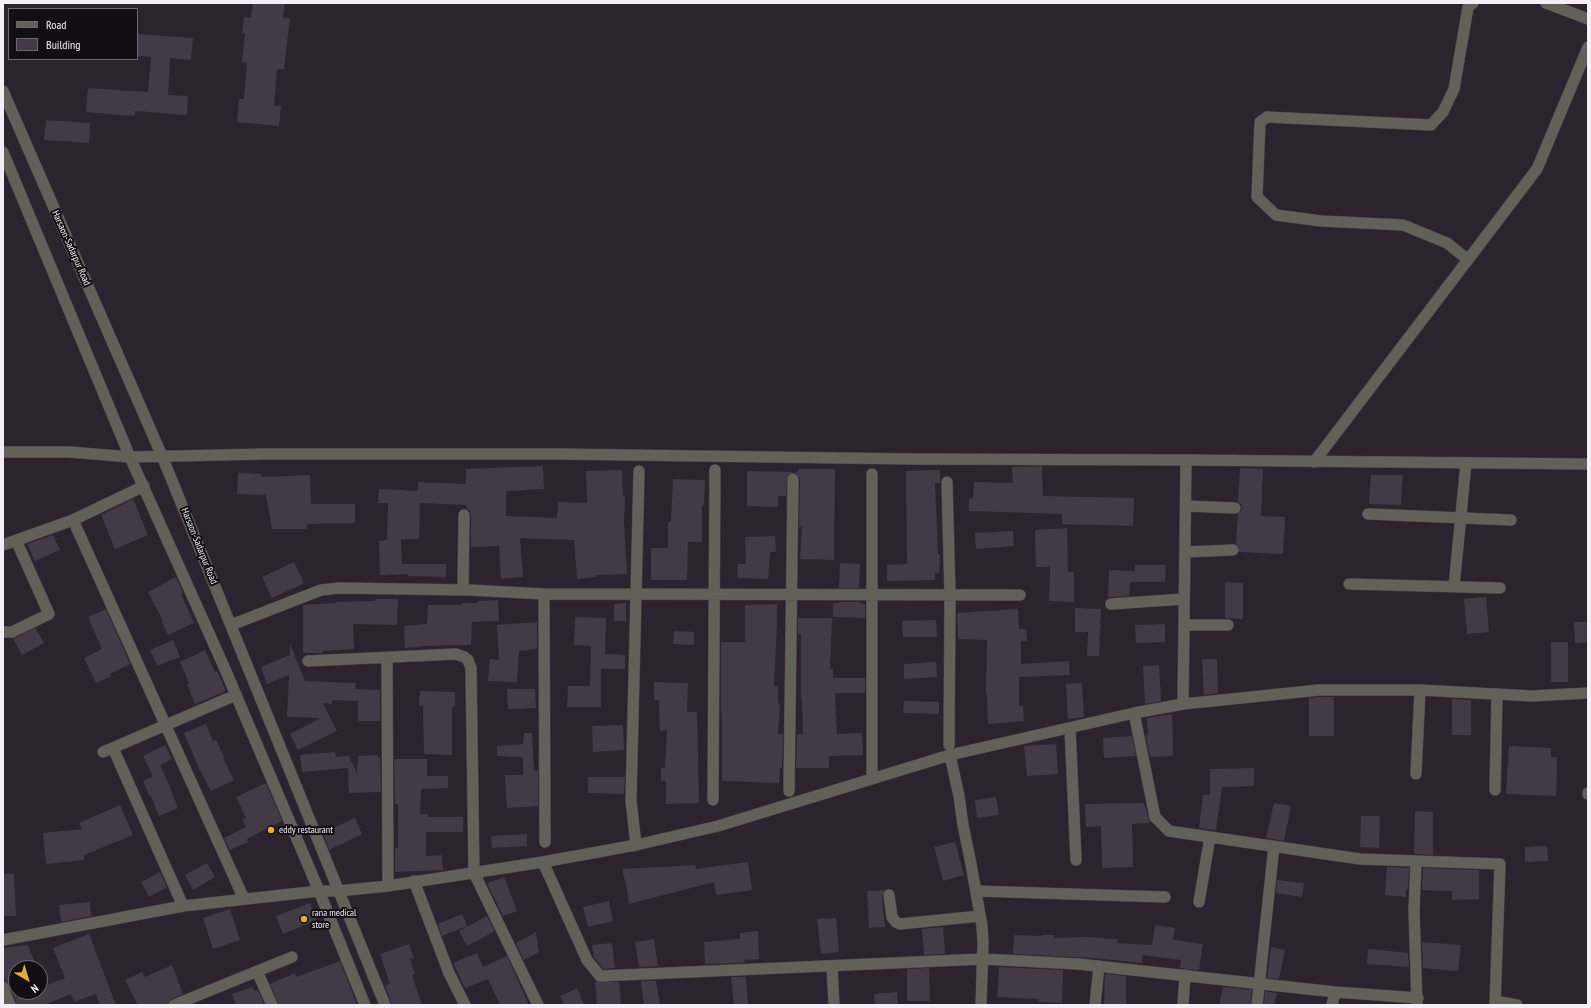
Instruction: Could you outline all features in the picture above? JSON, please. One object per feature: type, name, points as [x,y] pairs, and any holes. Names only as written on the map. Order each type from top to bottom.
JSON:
[{"type":"street","points":[[1467,259],[1448,243],[1403,225],[1321,221],[1276,216],[1257,197],[1260,122],[1267,116],[1431,125],[1443,112],[1454,89],[1468,7],[1473,3]]},
{"type":"street","points":[[1546,3],[1588,19]]},
{"type":"street","points":[[1314,462],[1537,169],[1588,47]]},
{"type":"street","name":"Harsaon-Sadarpur Road","points":[[3,91],[162,456],[385,1005]]},
{"type":"street","points":[[3,152],[130,457],[236,695],[319,891],[365,1005]]},
{"type":"street","points":[[3,452],[70,452],[130,457],[265,454],[558,454],[1588,464]]},
{"type":"street","points":[[1183,704],[1186,460]]},
{"type":"street","points":[[1454,587],[1466,463]]},
{"type":"street","points":[[713,800],[715,470]]},
{"type":"street","points":[[636,845],[631,800],[639,471]]},
{"type":"street","points":[[872,474],[872,778]]},
{"type":"street","points":[[789,791],[793,478]]},
{"type":"street","points":[[947,482],[950,595],[949,750],[959,796],[980,916],[983,943],[981,1005]]},
{"type":"street","points":[[3,545],[73,520],[144,486]]},
{"type":"street","points":[[1186,506],[1235,508]]},
{"type":"street","points":[[1368,514],[1511,520]]},
{"type":"street","points":[[463,590],[464,515]]},
{"type":"street","points":[[73,520],[244,899]]},
{"type":"street","points":[[3,632],[12,632],[49,614],[16,540]]},
{"type":"street","points":[[1185,552],[1233,550]]},
{"type":"street","points":[[1349,584],[1500,588]]},
{"type":"street","points":[[231,625],[321,590],[367,588],[463,590],[544,594],[1020,595]]},
{"type":"street","points":[[544,594],[545,842]]},
{"type":"street","points":[[1112,604],[1184,599]]},
{"type":"street","points":[[1184,625],[1228,625]]},
{"type":"street","points":[[308,661],[456,654],[468,660],[471,668],[474,873],[538,1005]]},
{"type":"street","points":[[387,657],[388,886]]},
{"type":"street","points":[[3,940],[183,906],[319,891],[338,891],[388,886],[543,862],[636,845],[718,826],[872,778],[949,750],[1070,728],[1134,713],[1183,704],[1320,690],[1420,690],[1540,696],[1588,693]]},
{"type":"street","points":[[1416,774],[1420,690]]},
{"type":"street","points":[[1495,790],[1498,694]]},
{"type":"street","points":[[183,906],[108,750],[236,695]]},
{"type":"street","points":[[1134,713],[1155,817],[1169,831],[1360,859],[1500,864],[1495,1003],[1517,1005]]},
{"type":"street","points":[[1070,728],[1076,860]]},
{"type":"street","points":[[1199,902],[1210,837]]},
{"type":"street","points":[[1257,1005],[1274,846]]},
{"type":"street","points":[[543,862],[587,960],[600,976],[983,959],[1099,966],[1417,1001],[1414,910],[1416,862]]},
{"type":"street","points":[[414,881],[449,973],[465,1005]]},
{"type":"street","points":[[976,891],[1165,897]]},
{"type":"street","points":[[889,895],[892,917],[900,924],[980,916]]},
{"type":"street","points":[[174,1005],[292,957]]},
{"type":"street","points":[[832,966],[834,1005]]},
{"type":"street","points":[[1095,1005],[1099,966]]},
{"type":"street","points":[[257,971],[272,1005]]},
{"type":"street","points":[[1183,1005],[1185,975]]},
{"type":"street","points":[[3,989],[10,1005]]},
{"type":"street","points":[[1332,1005],[1335,992]]},
{"type":"building","points":[[253,3],[285,3],[283,18],[290,18],[284,69],[277,69],[274,106],[281,106],[279,126],[237,122],[239,99],[244,99],[247,63],[242,62],[245,33],[242,33],[244,17],[251,18]]},
{"type":"building","points":[[138,34],[193,38],[191,60],[170,58],[168,95],[188,96],[187,115],[135,111],[134,116],[86,112],[88,88],[148,92],[151,57],[138,56]]},
{"type":"building","points":[[46,120],[90,123],[89,143],[44,140]]},
{"type":"building","points":[[543,466],[544,489],[506,491],[506,516],[557,518],[558,502],[587,503],[586,471],[622,470],[623,496],[625,496],[624,524],[627,574],[596,575],[596,577],[577,579],[574,540],[520,538],[523,577],[501,579],[499,546],[471,547],[471,515],[466,505],[420,503],[419,539],[401,539],[402,564],[446,564],[446,577],[408,576],[408,574],[380,575],[379,541],[387,540],[388,503],[378,503],[379,489],[418,491],[418,482],[466,484],[466,469]]},
{"type":"building","points":[[1042,466],[1043,496],[1134,498],[1133,526],[1062,524],[1062,514],[969,511],[969,498],[973,499],[974,482],[1013,483],[1012,467]]},
{"type":"building","points":[[1240,468],[1263,469],[1261,516],[1285,517],[1283,554],[1239,552],[1239,547],[1236,544],[1238,514],[1242,509],[1241,504],[1238,502]]},
{"type":"building","points":[[798,469],[835,469],[834,560],[800,559],[802,527],[799,527],[800,479],[797,473],[793,472],[787,476],[786,496],[778,496],[778,507],[747,506],[747,471],[798,472]]},
{"type":"building","points":[[940,470],[940,483],[935,483],[938,554],[940,554],[939,573],[935,573],[935,580],[887,581],[887,565],[907,564],[906,471]]},
{"type":"building","points":[[238,473],[261,474],[261,477],[310,475],[311,504],[355,504],[355,523],[307,524],[307,529],[272,529],[266,495],[237,494]]},
{"type":"building","points":[[1371,475],[1403,475],[1401,505],[1369,504]]},
{"type":"building","points":[[673,479],[705,480],[704,505],[702,505],[702,542],[688,542],[687,580],[651,580],[651,548],[668,548],[668,522],[671,522]]},
{"type":"building","points":[[133,499],[148,535],[115,549],[101,515]]},
{"type":"building","points":[[1067,528],[1068,572],[1074,572],[1074,602],[1049,601],[1050,567],[1036,567],[1035,530]]},
{"type":"building","points":[[1013,531],[1014,546],[976,549],[975,533]]},
{"type":"building","points":[[53,535],[60,550],[35,561],[27,544]]},
{"type":"building","points":[[775,536],[776,552],[770,552],[768,579],[737,578],[738,564],[746,564],[745,537]]},
{"type":"building","points":[[294,562],[304,583],[272,598],[262,577]]},
{"type":"building","points":[[840,563],[860,564],[859,588],[839,588]]},
{"type":"building","points":[[1135,565],[1166,565],[1165,582],[1130,582],[1129,596],[1108,597],[1109,570],[1135,571]]},
{"type":"building","points":[[176,577],[183,593],[181,594],[194,623],[168,635],[162,622],[163,621],[148,592]]},
{"type":"building","points":[[1225,582],[1243,583],[1243,619],[1225,618]]},
{"type":"building","points":[[1486,597],[1489,632],[1467,634],[1464,599]]},
{"type":"building","points":[[375,599],[398,599],[397,625],[353,624],[354,649],[323,651],[323,653],[303,653],[303,605],[375,601]]},
{"type":"building","points":[[498,600],[499,621],[472,622],[471,645],[419,646],[405,648],[404,626],[427,624],[428,605],[461,605],[462,603],[478,603],[478,601]]},
{"type":"building","points":[[859,602],[865,604],[865,618],[833,617],[833,603]]},
{"type":"building","points":[[626,603],[626,621],[614,621],[614,604]]},
{"type":"building","points":[[777,604],[774,686],[778,686],[778,703],[780,703],[778,734],[783,734],[782,768],[780,768],[779,783],[722,781],[721,642],[745,642],[745,605]]},
{"type":"building","points":[[1075,608],[1101,609],[1099,656],[1087,656],[1088,632],[1075,632]]},
{"type":"building","points":[[106,609],[130,664],[110,674],[111,676],[96,683],[84,658],[102,649],[88,617]]},
{"type":"building","points":[[1018,609],[1019,629],[1026,629],[1027,641],[1021,641],[1021,664],[1069,661],[1070,675],[1019,677],[1019,706],[1023,706],[1024,721],[988,724],[986,694],[987,640],[958,639],[957,613]]},
{"type":"building","points":[[575,617],[606,618],[605,654],[625,655],[625,669],[601,669],[601,707],[567,707],[568,686],[590,686],[591,646],[574,645]]},
{"type":"building","points":[[798,618],[832,618],[830,669],[833,669],[833,678],[865,678],[865,693],[835,693],[837,734],[862,733],[863,755],[829,756],[829,768],[796,768],[797,734],[803,734],[801,699],[801,634],[798,634]]},
{"type":"building","points":[[936,620],[937,637],[903,637],[902,621]]},
{"type":"building","points":[[537,622],[537,649],[519,651],[517,682],[488,681],[490,659],[499,660],[497,625]]},
{"type":"building","points":[[1574,622],[1588,622],[1588,642],[1575,643]]},
{"type":"building","points":[[1165,624],[1165,642],[1136,643],[1135,625]]},
{"type":"building","points":[[35,628],[44,643],[22,655],[13,639]]},
{"type":"building","points":[[674,631],[694,632],[694,645],[673,644]]},
{"type":"building","points":[[173,640],[180,657],[157,666],[150,650]]},
{"type":"building","points":[[1551,642],[1568,642],[1568,682],[1551,682]]},
{"type":"building","points":[[290,644],[305,681],[356,683],[355,689],[380,690],[380,721],[358,721],[358,701],[332,700],[332,704],[323,703],[337,731],[298,750],[290,734],[321,718],[287,717],[289,675],[267,684],[261,667],[290,655]]},
{"type":"building","points":[[205,650],[226,691],[195,704],[187,684],[189,683],[180,662]]},
{"type":"building","points":[[1202,659],[1217,659],[1218,693],[1204,695]]},
{"type":"building","points":[[936,662],[937,677],[904,679],[904,664]]},
{"type":"building","points":[[1159,665],[1161,701],[1146,704],[1143,666]]},
{"type":"building","points":[[654,682],[688,683],[687,712],[697,712],[699,803],[666,804],[666,781],[661,781],[661,768],[665,768],[667,730],[660,731],[659,700],[654,700]]},
{"type":"building","points":[[1082,683],[1084,717],[1068,719],[1066,684]]},
{"type":"building","points":[[507,689],[535,689],[536,708],[508,709]]},
{"type":"building","points":[[420,691],[455,692],[455,707],[452,707],[452,755],[424,754],[423,706],[419,706]]},
{"type":"building","points":[[1334,697],[1334,736],[1309,736],[1309,698]]},
{"type":"building","points":[[1452,699],[1471,700],[1471,735],[1452,735]]},
{"type":"building","points":[[904,701],[939,702],[939,714],[903,713]]},
{"type":"building","points":[[1172,714],[1173,756],[1150,757],[1146,736],[1148,735],[1147,718]]},
{"type":"building","points":[[206,724],[213,741],[216,740],[234,780],[211,791],[184,733]]},
{"type":"building","points":[[623,725],[624,750],[593,752],[592,726]]},
{"type":"building","points":[[524,733],[532,733],[534,771],[538,771],[538,806],[507,808],[505,775],[523,775],[523,757],[497,756],[497,746],[523,744]]},
{"type":"building","points":[[1132,736],[1136,756],[1104,758],[1103,738]]},
{"type":"building","points":[[1056,744],[1058,774],[1027,776],[1024,746]]},
{"type":"building","points":[[165,745],[172,759],[160,765],[178,808],[159,816],[143,781],[153,776],[143,756]]},
{"type":"building","points":[[1509,746],[1551,748],[1551,757],[1557,757],[1556,796],[1506,794]]},
{"type":"building","points":[[335,752],[336,757],[348,756],[347,752],[357,773],[358,756],[378,755],[378,758],[380,758],[381,792],[349,793],[348,768],[302,772],[300,755]]},
{"type":"building","points":[[394,759],[427,759],[427,776],[448,776],[448,788],[421,789],[420,814],[428,814],[428,817],[463,817],[463,832],[426,832],[426,856],[442,855],[443,870],[395,872],[395,848],[398,848],[398,804],[395,804]]},
{"type":"building","points":[[1254,768],[1254,786],[1222,787],[1216,830],[1199,828],[1203,795],[1210,795],[1210,769]]},
{"type":"building","points":[[588,777],[625,777],[624,794],[588,793]]},
{"type":"building","points":[[266,783],[282,821],[247,839],[248,842],[230,850],[224,838],[246,827],[242,819],[246,818],[236,797]]},
{"type":"building","points":[[996,797],[999,815],[977,818],[975,800]]},
{"type":"building","points":[[1144,803],[1150,823],[1132,824],[1133,867],[1102,868],[1101,826],[1086,827],[1085,804]]},
{"type":"building","points":[[1274,803],[1291,806],[1284,841],[1266,838]]},
{"type":"building","points":[[120,805],[133,835],[84,855],[84,860],[46,864],[43,833],[82,829],[79,823]]},
{"type":"building","points":[[1415,811],[1433,812],[1433,855],[1414,854]]},
{"type":"building","points":[[1361,816],[1380,816],[1379,848],[1360,847]]},
{"type":"building","points":[[355,818],[362,834],[329,850],[323,833]]},
{"type":"building","points":[[527,834],[527,846],[492,848],[491,836]]},
{"type":"building","points":[[955,842],[964,875],[943,881],[934,847]]},
{"type":"building","points":[[1547,846],[1548,861],[1525,862],[1525,847]]},
{"type":"building","points":[[748,862],[752,890],[716,895],[714,882],[629,904],[622,869],[695,865],[696,869]]},
{"type":"building","points":[[207,863],[215,877],[193,890],[185,875]]},
{"type":"building","points":[[1387,867],[1409,868],[1406,897],[1385,895]]},
{"type":"building","points":[[1423,868],[1479,870],[1479,899],[1452,900],[1452,891],[1422,890]]},
{"type":"building","points":[[160,872],[167,887],[149,897],[141,882]]},
{"type":"building","points":[[3,874],[14,874],[16,916],[3,916]]},
{"type":"building","points":[[504,877],[517,911],[503,916],[487,883]]},
{"type":"building","points":[[1277,880],[1304,883],[1302,897],[1276,893]]},
{"type":"building","points":[[884,890],[882,896],[885,927],[869,928],[867,891]]},
{"type":"building","points":[[609,901],[613,921],[588,927],[583,907]]},
{"type":"building","points":[[90,902],[91,916],[61,922],[59,905]]},
{"type":"building","points":[[310,903],[317,920],[283,934],[276,916]]},
{"type":"building","points":[[230,909],[240,940],[213,949],[203,918]]},
{"type":"building","points":[[462,914],[467,926],[442,936],[438,924]]},
{"type":"building","points":[[487,916],[495,931],[467,946],[459,931]]},
{"type":"building","points":[[836,918],[839,952],[821,954],[817,919]]},
{"type":"building","points":[[1155,925],[1175,928],[1173,940],[1203,944],[1199,970],[1180,968],[1181,960],[1142,955],[1142,963],[1093,958],[1013,954],[1014,935],[1054,935],[1054,938],[1087,937],[1117,939],[1117,943],[1152,945]]},
{"type":"building","points":[[943,927],[945,954],[924,955],[922,929]]},
{"type":"building","points":[[758,931],[759,959],[744,960],[745,963],[705,964],[704,942],[740,939],[740,933]]},
{"type":"building","points":[[536,932],[539,952],[524,960],[516,943]]},
{"type":"building","points":[[89,934],[116,1005],[100,1005],[96,994],[74,1002],[71,994],[44,1005],[17,1005],[15,1000],[48,1000],[48,985],[65,978],[53,948]]},
{"type":"building","points":[[654,939],[658,966],[639,967],[635,942]]},
{"type":"building","points":[[1422,942],[1461,945],[1458,971],[1423,968]]},
{"type":"building","points":[[612,943],[615,968],[603,969],[594,957],[592,945]]},
{"type":"building","points":[[409,944],[414,958],[410,959],[415,974],[412,975],[422,1005],[392,1005],[385,985],[390,984],[380,954]]},
{"type":"building","points":[[28,945],[34,960],[8,960],[8,982],[3,973],[3,948]]},
{"type":"building","points":[[1271,947],[1285,950],[1279,979],[1267,978]]},
{"type":"building","points":[[1368,949],[1408,953],[1409,967],[1367,964]]},
{"type":"building","points":[[477,953],[483,967],[507,956],[529,1005],[500,1005],[488,979],[465,988],[453,963]]},
{"type":"building","points":[[340,961],[357,1005],[279,1005],[270,984],[295,973],[296,977]]},
{"type":"building","points":[[172,965],[183,994],[171,999],[164,1005],[138,1005],[125,980],[142,972],[145,977]]},
{"type":"building","points":[[999,967],[1063,970],[1062,1003],[1039,1002],[1039,999],[997,997]]},
{"type":"building","points":[[929,968],[930,1001],[907,1001],[907,969]]},
{"type":"building","points":[[1105,974],[1126,976],[1126,1004],[1104,1004]]},
{"type":"building","points":[[731,977],[746,977],[748,1005],[734,1005]]},
{"type":"building","points":[[641,981],[656,981],[660,1005],[644,1005]]},
{"type":"building","points":[[595,982],[619,982],[621,1005],[597,1005]]},
{"type":"building","points":[[253,987],[254,991],[258,990],[264,1005],[236,1005],[232,994]]},
{"type":"building","points":[[1223,987],[1252,990],[1250,1005],[1219,1005]]},
{"type":"building","points":[[577,988],[584,1005],[564,1005],[560,996]]},
{"type":"building","points":[[1265,991],[1277,993],[1274,1005],[1264,1005]]},
{"type":"building","points":[[897,992],[898,1005],[875,1005],[874,994]]},
{"type":"place","name":"eddy restaurant","points":[[271,830]]},
{"type":"place","name":"rana medical store","points":[[304,919]]}]
